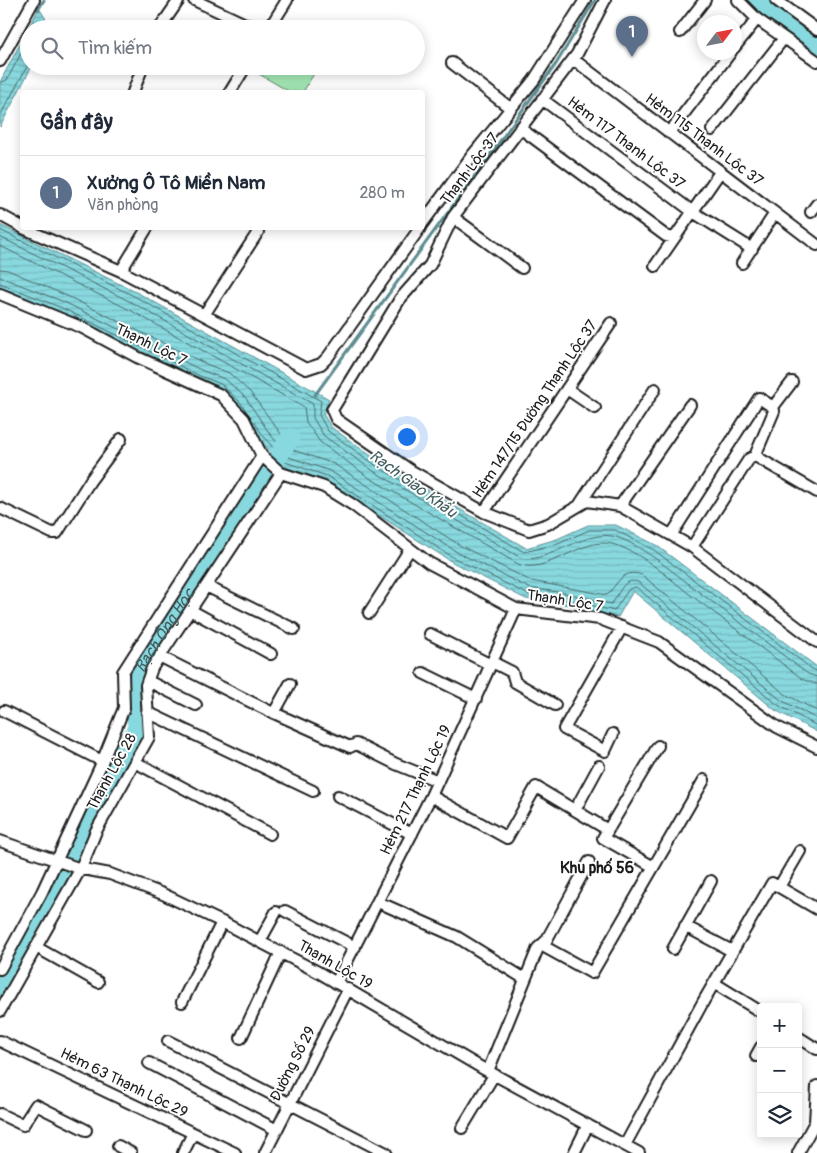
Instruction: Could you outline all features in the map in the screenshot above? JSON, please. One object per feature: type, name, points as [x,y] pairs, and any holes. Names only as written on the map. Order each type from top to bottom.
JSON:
[{"type":"street","points":[[23,20],[34,0]]},
{"type":"street","points":[[165,20],[179,0]]},
{"type":"street","points":[[194,0],[237,20]]},
{"type":"street","points":[[275,20],[287,0]]},
{"type":"street","points":[[425,220],[471,157],[534,80],[585,0]]},
{"type":"street","name":"Thạnh Lộc 37","points":[[484,512],[410,470],[336,419],[332,410],[400,299],[430,265],[453,217],[572,59],[605,0]]},
{"type":"street","points":[[680,32],[705,0]]},
{"type":"street","points":[[738,0],[757,19],[817,61]]},
{"type":"street","points":[[776,0],[817,30]]},
{"type":"street","points":[[742,38],[757,19]]},
{"type":"street","points":[[0,61],[20,25]]},
{"type":"street","points":[[0,37],[10,43]]},
{"type":"street","points":[[712,130],[784,38]]},
{"type":"street","name":"Hẻm 115 Thạnh Lộc 37","points":[[572,59],[817,245]]},
{"type":"street","points":[[669,133],[725,60]]},
{"type":"street","points":[[452,63],[510,108]]},
{"type":"street","points":[[134,90],[140,75]]},
{"type":"street","points":[[231,90],[240,75]]},
{"type":"street","name":"Hẻm 117 Thạnh Lộc 37","points":[[542,99],[693,212],[752,249]]},
{"type":"street","points":[[520,128],[666,236],[674,238]]},
{"type":"street","points":[[655,266],[720,172]]},
{"type":"street","points":[[742,263],[776,213]]},
{"type":"street","points":[[0,215],[20,225]]},
{"type":"street","points":[[453,217],[522,268]]},
{"type":"street","points":[[30,230],[121,271],[306,369],[315,367],[328,357],[418,230]]},
{"type":"street","points":[[121,271],[146,230]]},
{"type":"street","points":[[204,315],[258,232]]},
{"type":"street","name":"Thạnh Lộc 7","points":[[0,294],[83,328],[137,357],[221,395],[244,419],[262,456]]},
{"type":"street","name":"Hẻm 147/15 Đường Thạnh Lộc 37","points":[[484,512],[568,390],[611,323]]},
{"type":"street","points":[[692,547],[749,459],[754,456],[774,411],[773,407],[792,382]]},
{"type":"street","points":[[580,505],[655,389]]},
{"type":"street","points":[[568,390],[595,408]]},
{"type":"street","points":[[672,534],[731,445],[755,402],[761,398],[773,407]]},
{"type":"street","points":[[620,506],[690,405]]},
{"type":"street","points":[[0,508],[52,533],[57,533],[90,481],[121,440]]},
{"type":"street","points":[[262,456],[282,473]]},
{"type":"street","name":"Thạnh Lộc 28","points":[[0,970],[57,861],[124,708],[123,672],[262,456]]},
{"type":"street","points":[[754,456],[817,492]]},
{"type":"street","name":"Thạnh Lộc 7","points":[[282,473],[324,487],[353,505],[428,563],[516,609],[600,619],[659,642],[777,727],[817,747]]},
{"type":"street","name":"Thạnh Lộc 28","points":[[0,1011],[80,868],[96,831],[149,737],[147,712],[148,681],[152,668],[208,587],[282,473]]},
{"type":"street","points":[[484,512],[529,530],[548,524],[587,501],[620,506],[692,547],[817,642]]},
{"type":"street","points":[[370,613],[410,549]]},
{"type":"street","points":[[208,587],[294,629]]},
{"type":"street","name":"Hẻm 217 Thạnh Lộc 19","points":[[336,982],[432,796],[493,664],[516,609]]},
{"type":"street","points":[[192,610],[271,654]]},
{"type":"street","points":[[613,734],[605,751],[564,729],[622,627]]},
{"type":"street","points":[[430,634],[512,672],[515,682],[555,705]]},
{"type":"street","points":[[161,657],[269,711]]},
{"type":"street","points":[[423,673],[476,699]]},
{"type":"street","points":[[148,681],[196,705]]},
{"type":"street","points":[[290,684],[274,713],[350,747],[356,744],[396,764],[438,781]]},
{"type":"street","points":[[4,711],[102,761]]},
{"type":"street","points":[[147,712],[313,791]]},
{"type":"street","points":[[652,866],[603,838],[658,746]]},
{"type":"street","points":[[135,762],[270,834]]},
{"type":"street","points":[[575,810],[599,766]]},
{"type":"street","points":[[541,945],[592,973],[652,866],[704,780]]},
{"type":"street","points":[[432,796],[507,838],[536,787],[608,830]]},
{"type":"street","points":[[338,796],[412,834]]},
{"type":"street","name":"Thạnh Lộc 19","points":[[0,841],[80,868],[110,874],[163,894],[222,922],[336,982],[491,1073],[639,1153]]},
{"type":"street","points":[[779,887],[800,851]]},
{"type":"street","points":[[462,1128],[491,1073],[525,979],[541,945],[546,941],[589,862]]},
{"type":"street","points":[[673,949],[711,880]]},
{"type":"street","points":[[625,1145],[714,983],[772,883],[817,909]]},
{"type":"street","points":[[378,902],[457,938],[525,979]]},
{"type":"street","points":[[260,941],[280,912],[355,947]]},
{"type":"street","points":[[182,1002],[222,922]]},
{"type":"street","points":[[686,926],[732,951]]},
{"type":"street","points":[[36,948],[98,982]]},
{"type":"street","points":[[241,1038],[281,952]]},
{"type":"street","points":[[714,983],[757,1010]]},
{"type":"street","name":"Đường Số 29","points":[[270,1152],[277,1130],[348,990]]},
{"type":"street","points":[[802,1039],[817,1049]]},
{"type":"street","name":"Hẻm 63 Thạnh Lộc 29","points":[[0,1041],[235,1153]]},
{"type":"street","points":[[168,1041],[386,1153]]},
{"type":"street","points":[[149,1063],[277,1130]]},
{"type":"street","points":[[798,1153],[815,1122],[817,1088]]},
{"type":"street","points":[[0,1114],[23,1125],[36,1105],[86,1130]]},
{"type":"street","points":[[574,1153],[588,1125]]},
{"type":"street","points":[[183,1153],[193,1133]]},
{"type":"street","points":[[118,1146],[131,1153]]},
{"type":"green space","points":[[261,75],[313,75],[304,90],[287,90]]},
{"type":"water","points":[[39,8],[46,20],[33,20]]},
{"type":"water","points":[[20,44],[20,75],[27,75],[0,127],[0,82]]},
{"type":"water","name":"Rạch Giao Khẩu","points":[[0,225],[138,293],[329,399],[323,414],[331,427],[381,463],[526,548],[557,539],[588,525],[616,525],[656,545],[817,667],[817,732],[775,710],[633,591],[618,617],[569,605],[526,599],[452,562],[325,481],[282,466],[261,441],[237,405],[198,381],[60,313],[0,287]]},
{"type":"waterway","points":[[38,10],[44,0]]},
{"type":"waterway","points":[[315,395],[556,64],[595,0]]},
{"type":"waterway","points":[[757,0],[817,44]]},
{"type":"waterway","name":"Rạch Ông Học","points":[[0,988],[62,876],[97,799],[137,728],[134,678],[290,438]]},
{"type":"place","name":"Xưởng Ô Tô Miền Nam","points":[[632,57]]},
{"type":"district","name":"Khu phố 56","points":[[597,868]]}]
